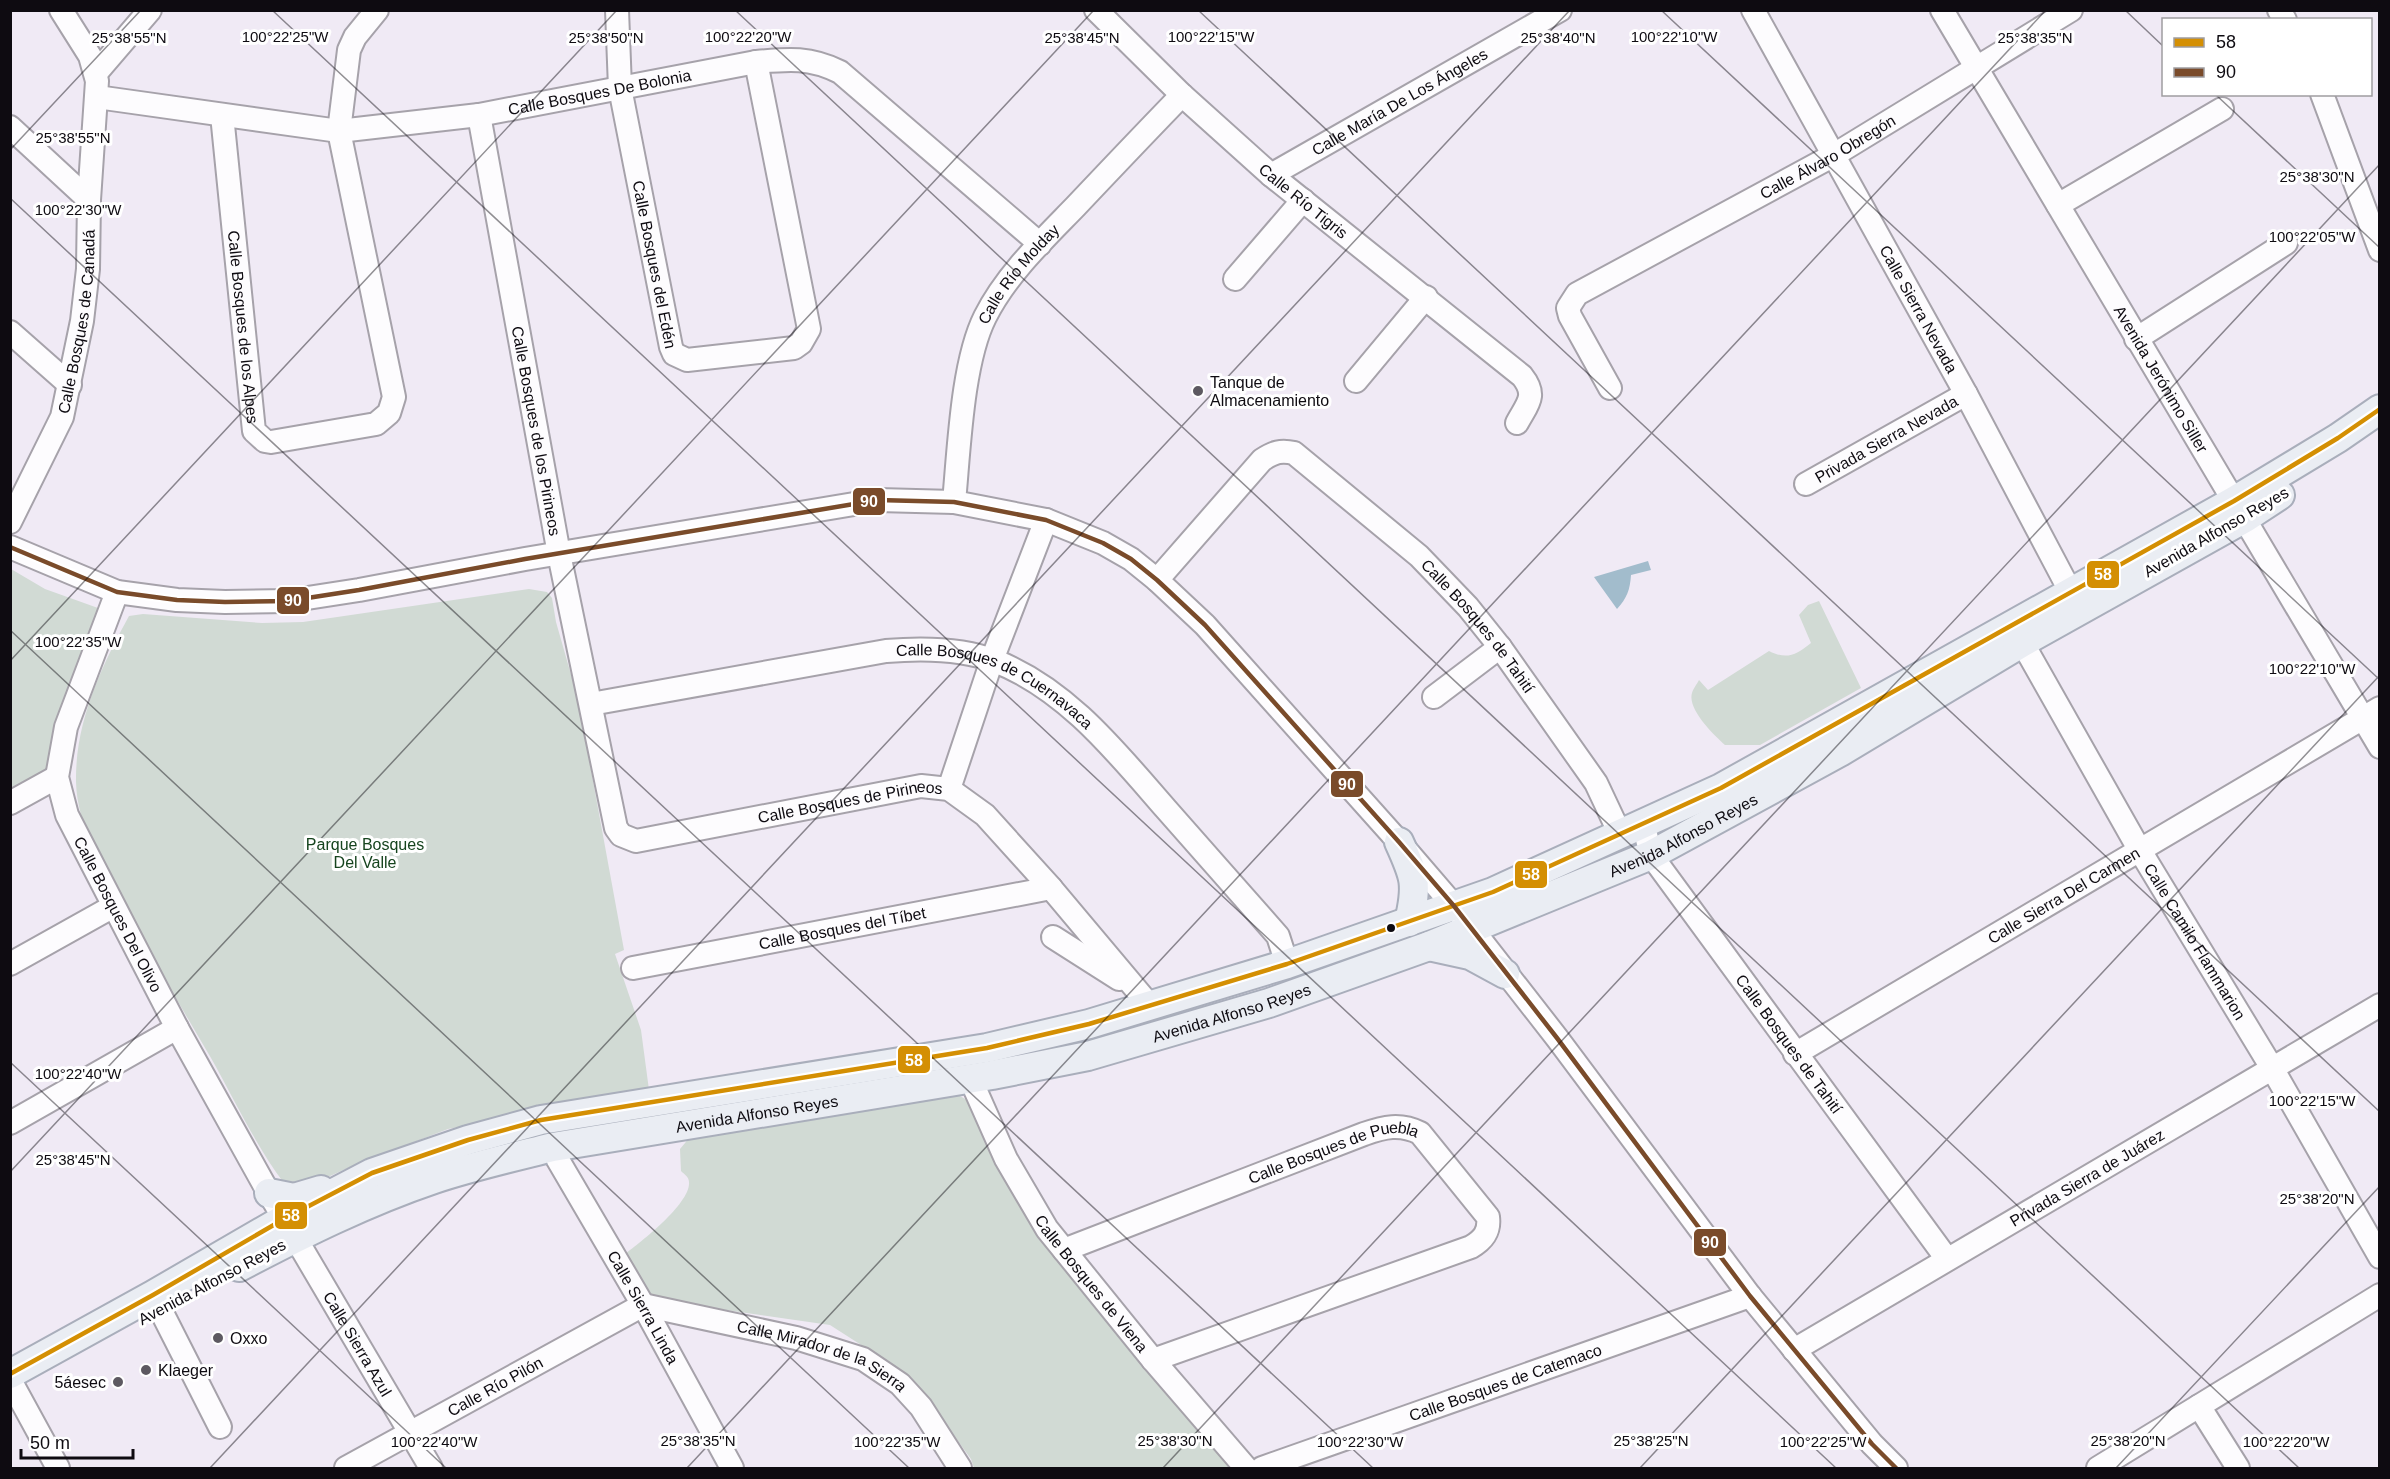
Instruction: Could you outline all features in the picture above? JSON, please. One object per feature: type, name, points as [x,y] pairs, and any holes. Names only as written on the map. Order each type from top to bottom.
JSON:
[{"type":"main road","name":"Avenida Alfonso Reyes","points":[[2240,509],[2379,409]]},
{"type":"main road","name":"Avenida Alfonso Reyes","points":[[12,1384],[290,1228],[372,1173],[468,1140],[541,1120],[987,1048],[1089,1024],[1143,998],[1287,964],[1493,892],[1721,788],[2017,633],[2240,509],[2341,457],[2379,430]]},
{"type":"main road","name":"Avenida Alfonso Reyes","points":[[290,1228],[435,1178],[553,1147],[970,1078],[1088,1056],[1269,1003],[1429,946],[1651,855],[1840,752],[2017,633]]},
{"type":"main road","points":[[1399,842],[1413,876],[1416,892],[1409,922]]},
{"type":"main road","points":[[1429,946],[1470,955],[1505,974]]},
{"type":"main road","points":[[269,1193],[294,1198],[372,1173]]},
{"type":"street","name":"Calle Bosques de Canadá","points":[[10,522],[62,417],[82,321],[88,269],[89,200],[97,97],[96,73],[90,56],[61,10]]},
{"type":"street","points":[[96,73],[150,10]]},
{"type":"street","name":"Calle Bosques de los Alpes","points":[[222,115],[252,423],[258,436],[272,442],[376,424],[383,419],[394,397],[339,131],[349,50],[355,37],[377,10]]},
{"type":"street","name":"Calle Bosques del Edén","points":[[617,10],[620,88],[671,347],[674,354],[687,360],[794,348],[806,336],[809,323],[756,62]]},
{"type":"street","name":"Calle Río Tigris","points":[[1096,10],[1182,95],[1271,175],[1522,376],[1530,386],[1532,394],[1517,423]]},
{"type":"street","name":"Calle María De Los Ángeles","points":[[1271,175],[1560,10]]},
{"type":"street","name":"Calle Sierra Nevada","points":[[1753,10],[1966,394],[2076,600]]},
{"type":"street","name":"Avenida Jerónimo Siller","points":[[1942,10],[2136,339],[2240,509],[2371,713],[2379,747]]},
{"type":"street","name":"Calle Álvaro Obregón","points":[[1610,388],[1570,316],[1568,308],[1578,294],[1834,155],[2072,10]]},
{"type":"street","name":"Calle Bosques De Bolonia","points":[[97,97],[339,131],[479,115],[756,62],[807,60],[840,72],[1040,244]]},
{"type":"street","name":"Calle Río Molday","points":[[954,502],[970,368],[984,319],[1003,287],[1040,244],[1182,95]]},
{"type":"street","points":[[2323,96],[2379,250]]},
{"type":"street","points":[[2058,205],[2222,108]]},
{"type":"street","name":"Calle Bosques de los Pirineos","points":[[479,115],[559,554],[616,828],[621,835],[636,842]]},
{"type":"street","points":[[10,127],[89,200]]},
{"type":"street","points":[[1235,279],[1303,200]]},
{"type":"street","points":[[2136,339],[2286,243]]},
{"type":"street","points":[[1356,381],[1426,297]]},
{"type":"street","points":[[10,332],[70,385]]},
{"type":"street","name":"Privada Sierra Nevada","points":[[1806,484],[1966,394]]},
{"type":"street","name":"Calle Bosques de Tahití","points":[[1157,580],[1262,460],[1273,453],[1284,450],[1294,453],[1419,556],[1468,607],[1500,647],[1596,783],[1632,828],[1947,1259]]},
{"type":"street","points":[[10,547],[117,592],[177,600],[288,601],[854,503],[909,499],[954,502],[1046,520],[1103,543],[1131,559],[1205,625],[1454,906],[1557,1038],[1750,1296],[1872,1444],[1896,1468]]},
{"type":"street","points":[[949,789],[992,660],[1046,520]]},
{"type":"street","name":"Calle Bosques Del Olivo","points":[[117,592],[66,727],[57,777],[67,815],[112,907],[177,1028],[290,1228]]},
{"type":"street","name":"Calle Camilo Flammarion","points":[[2017,633],[2139,849],[2272,1068],[2379,1257]]},
{"type":"street","points":[[1434,697],[1500,647]]},
{"type":"street","name":"Calle Bosques de Cuernavaca","points":[[591,704],[886,651],[917,648],[952,651],[992,660],[1032,680],[1104,738],[1278,936],[1287,964]]},
{"type":"street","name":"Calle Sierra Del Carmen","points":[[1796,1054],[2371,713]]},
{"type":"street","points":[[10,803],[57,777]]},
{"type":"street","name":"Calle Bosques de Pirineos","points":[[636,842],[921,786],[949,789],[985,815],[1051,888],[1143,998]]},
{"type":"street","name":"Calle Bosques del Tíbet","points":[[633,968],[1051,888]]},
{"type":"street","points":[[10,964],[112,907]]},
{"type":"street","points":[[1053,937],[1143,998]]},
{"type":"street","name":"Privada Sierra de Juárez","points":[[1794,1350],[2379,1005]]},
{"type":"street","points":[[10,1123],[177,1028]]},
{"type":"street","name":"Calle Bosques de Viena","points":[[970,1078],[1006,1159],[1039,1216],[1153,1359],[1246,1468]]},
{"type":"street","name":"Calle Bosques de Puebla","points":[[1065,1250],[1364,1134],[1395,1126],[1408,1127],[1420,1133],[1488,1217],[1487,1233],[1481,1241],[1471,1247],[1153,1359]]},
{"type":"street","name":"Calle Sierra Linda","points":[[553,1147],[558,1160],[643,1305],[732,1468]]},
{"type":"street","name":"Calle Sierra Azul","points":[[290,1228],[431,1468]]},
{"type":"street","points":[[2102,1468],[2379,1295]]},
{"type":"street","name":"Calle Bosques de Catemaco","points":[[1262,1468],[1750,1296]]},
{"type":"street","points":[[157,1303],[220,1427]]},
{"type":"street","name":"Calle Río Pilón","points":[[346,1468],[643,1305]]},
{"type":"street","name":"Calle Mirador de la Sierra","points":[[643,1305],[796,1338],[863,1359],[900,1384],[921,1407],[960,1468]]},
{"type":"street","points":[[12,1384],[58,1468]]},
{"type":"street","points":[[2199,1406],[2238,1468]]},
{"type":"green space","points":[[11,569],[45,589],[98,608],[104,614],[56,764],[11,789]]},
{"type":"green space","name":"Parque Bosques Del Valle","points":[[529,589],[547,592],[552,598],[556,622],[578,699],[624,950],[615,954],[641,1030],[649,1090],[448,1129],[352,1166],[304,1188],[284,1183],[255,1138],[144,943],[92,846],[86,830],[77,798],[77,760],[85,717],[100,675],[129,616],[143,614],[262,623],[303,622]]},
{"type":"green space","points":[[1819,601],[1861,688],[1760,745],[1725,745],[1697,714],[1692,693],[1699,680],[1708,690],[1769,651],[1786,656],[1801,651],[1811,643],[1799,615],[1808,605]]},
{"type":"green space","points":[[948,1096],[960,1096],[967,1100],[1034,1221],[1240,1468],[974,1468],[971,1459],[911,1377],[830,1325],[642,1298],[625,1254],[674,1211],[687,1191],[689,1182],[681,1171],[680,1149],[690,1137]]},
{"type":"water","points":[[1648,561],[1651,570],[1631,575],[1627,594],[1617,609],[1594,577]]},
{"type":"transit line","name":"58","points":[[10,1374],[284,1219],[372,1173],[468,1140],[541,1120],[987,1048],[1089,1024],[1287,964],[1493,892],[1721,788],[2234,501],[2338,438],[2380,409]]},
{"type":"transit line","name":"90","points":[[10,547],[117,592],[177,600],[225,602],[288,601],[359,590],[525,559],[878,500],[954,502],[1046,520],[1103,543],[1131,559],[1205,625],[1454,906],[1557,1038],[1750,1296],[1872,1444],[1896,1468]]},
{"type":"place","name":"Tanque de Almacenamiento","points":[[1198,391]]},
{"type":"place","name":"Oxxo","points":[[218,1338]]},
{"type":"place","name":"Klaeger","points":[[146,1370]]},
{"type":"place","name":"5áesec","points":[[118,1382]]}]
